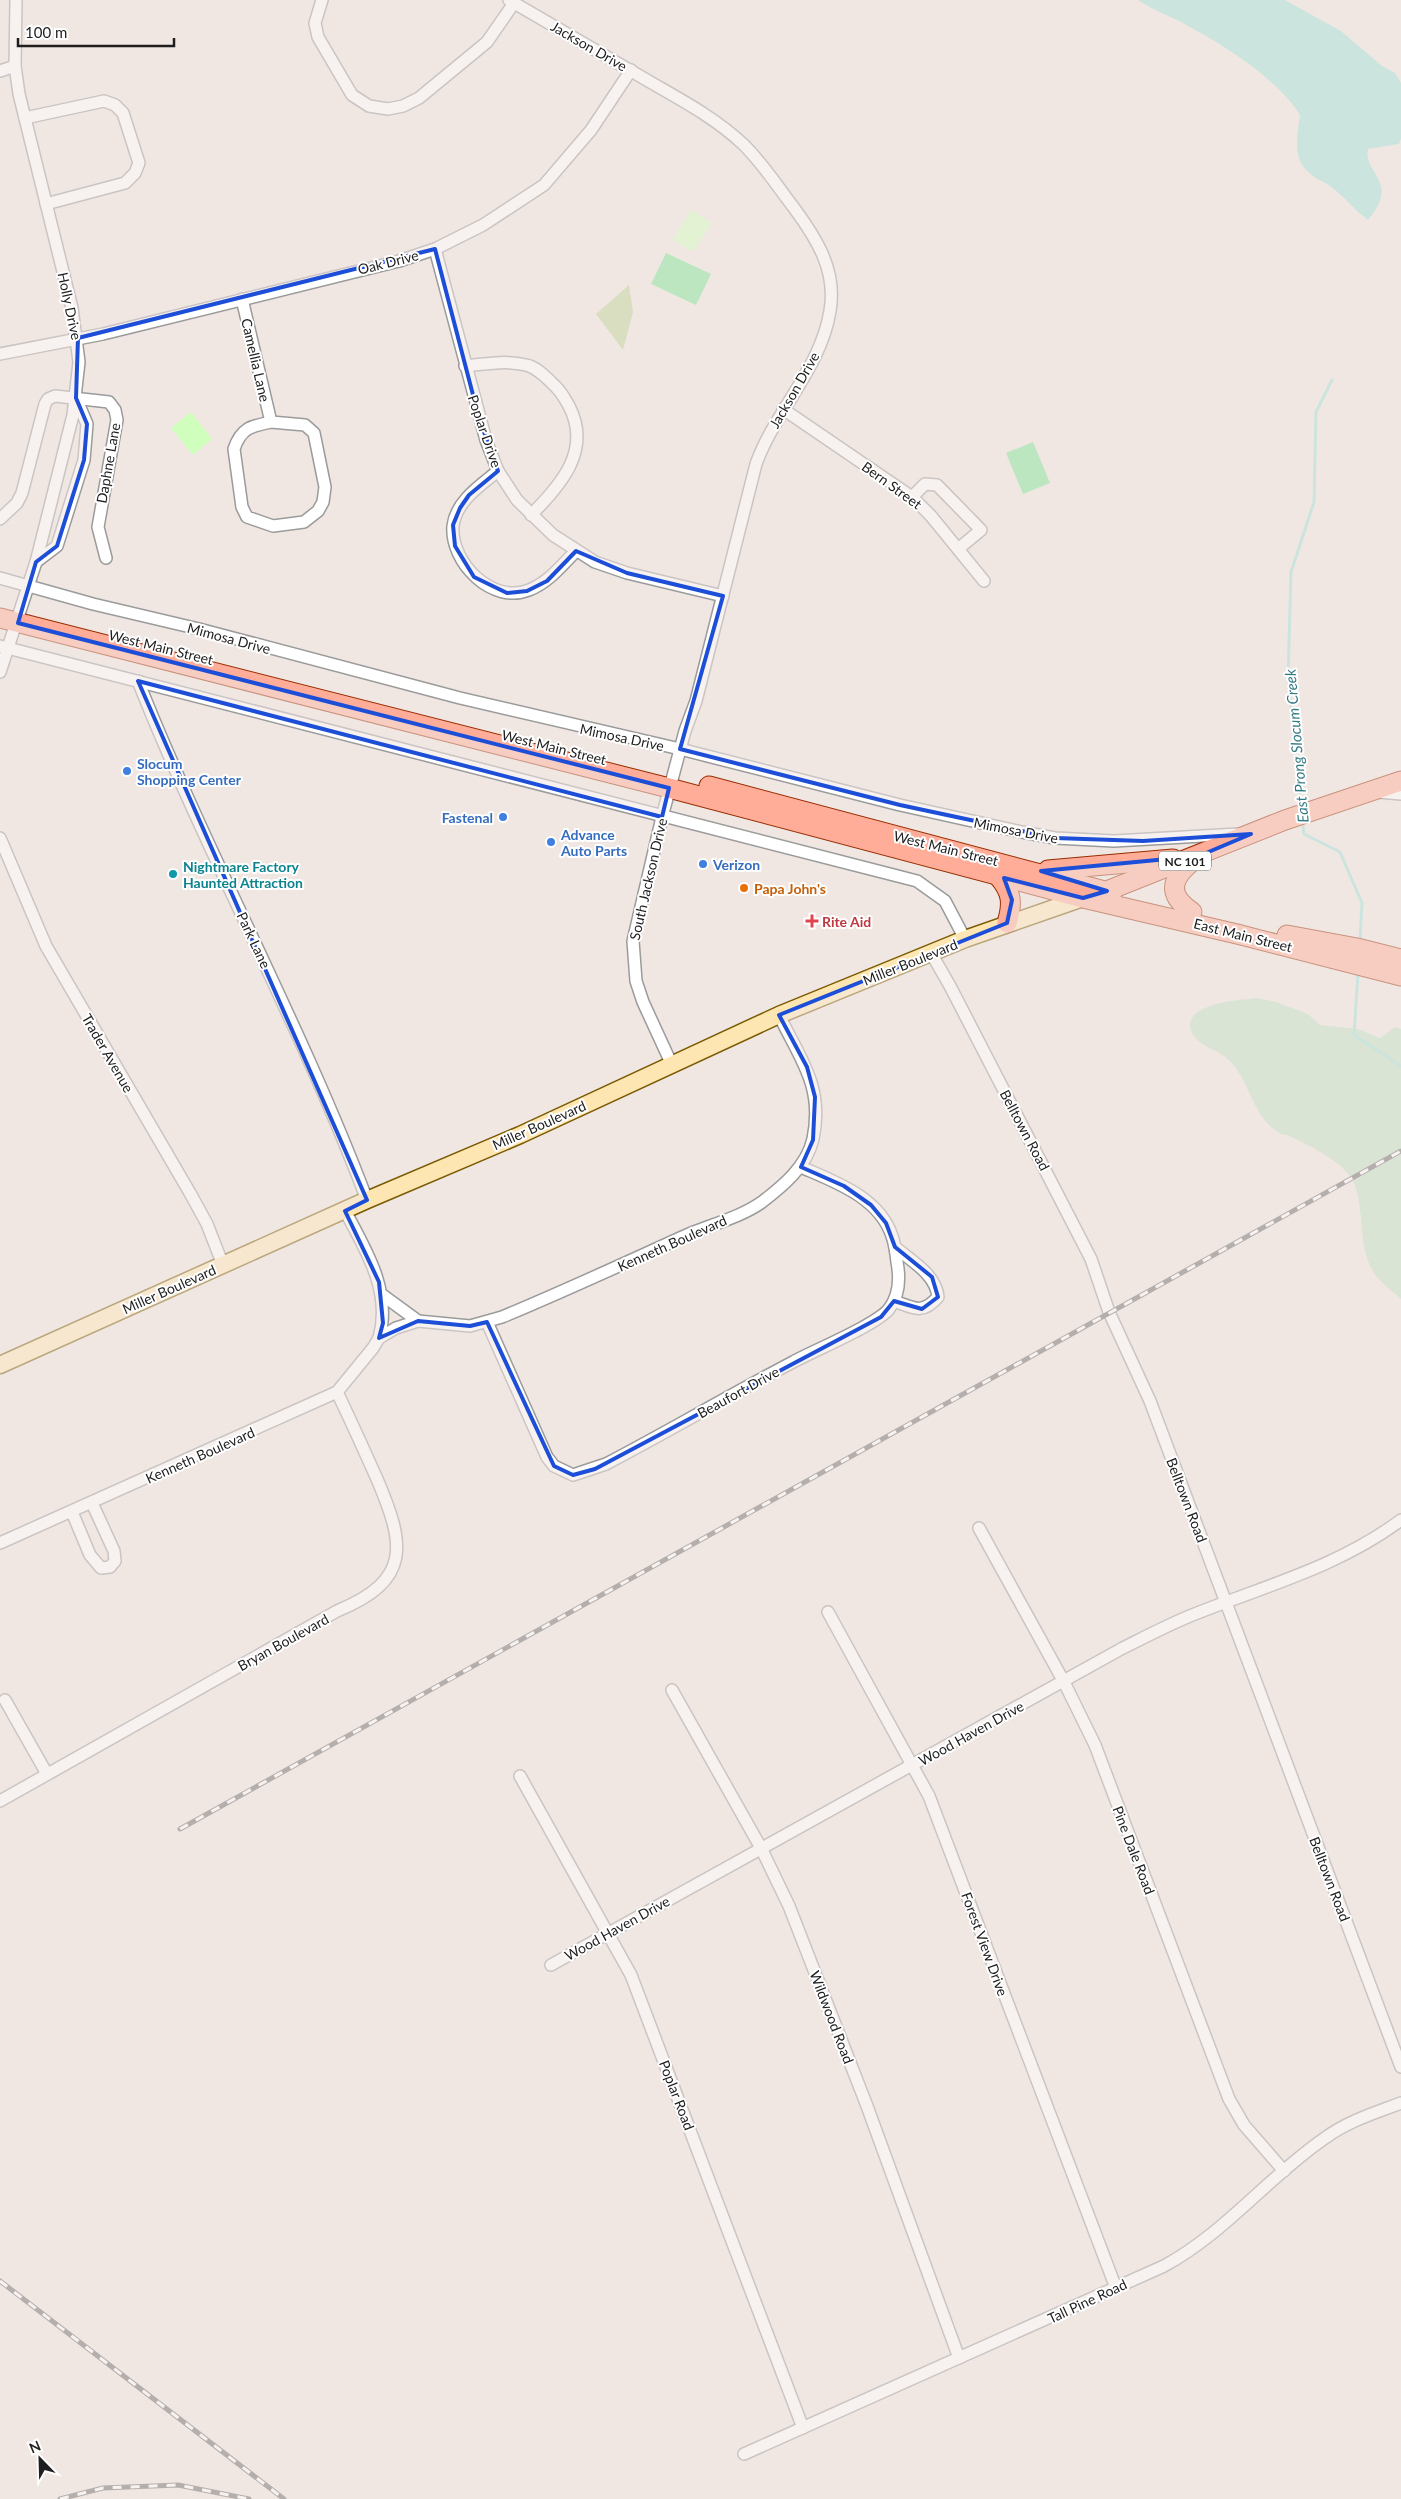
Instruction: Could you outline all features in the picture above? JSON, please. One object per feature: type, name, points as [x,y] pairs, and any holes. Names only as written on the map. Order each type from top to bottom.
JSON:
[{"type":"main road","name":"West Main Street","points":[[0,606],[13,617],[671,783],[1036,871],[1107,891]]},
{"type":"main road","name":"NC 101","points":[[1084,898],[1199,856],[1286,820],[1401,781]]},
{"type":"main road","name":"West Main Street","points":[[671,783],[998,876],[1084,898]]},
{"type":"main road","points":[[1036,871],[1199,856]]},
{"type":"main road","points":[[1192,912],[1176,898],[1174,886],[1179,873],[1199,856]]},
{"type":"main road","points":[[998,876],[1007,887],[1012,900],[1007,923]]},
{"type":"main road","name":"East Main Street","points":[[1107,891],[1361,957],[1401,976]]},
{"type":"main road","name":"East Main Street","points":[[1084,898],[1361,957],[1401,959]]},
{"type":"street","name":"Holly Drive","points":[[13,617],[29,586],[36,562],[76,398],[80,362],[78,338],[25,118],[15,66],[16,0]]},
{"type":"street","points":[[322,0],[315,23],[318,37],[352,95],[370,106],[388,109],[403,106],[419,98],[487,42],[512,1]]},
{"type":"street","name":"Jackson Drive","points":[[512,1],[631,70],[718,124],[744,146],[801,217],[822,250],[831,280],[830,312],[814,358],[769,432],[756,464],[696,701],[671,783]]},
{"type":"street","points":[[0,70],[15,66]]},
{"type":"street","name":"Oak Drive","points":[[0,354],[78,338],[242,299],[399,261],[435,249],[483,226],[544,185],[590,130],[631,70]]},
{"type":"street","points":[[25,118],[104,101],[115,105],[123,113],[139,164],[135,173],[125,183],[46,204]]},
{"type":"street","name":"Poplar Drive","points":[[435,249],[486,440],[498,471],[517,500],[553,535],[595,562],[626,573],[723,596]]},
{"type":"street","name":"Camellia Lane","points":[[242,299],[271,422]]},
{"type":"street","points":[[465,366],[501,362],[528,365],[545,376],[561,392],[574,417],[579,440],[573,460],[555,491],[531,515]]},
{"type":"street","points":[[0,519],[17,504],[22,493],[44,404],[48,399],[55,396],[76,398],[87,424],[84,460],[57,546],[36,562]]},
{"type":"street","name":"Daphne Lane","points":[[76,398],[109,402],[115,410],[117,420],[98,527],[106,558]]},
{"type":"street","name":"Bern Street","points":[[783,409],[912,497],[931,516],[984,581]]},
{"type":"street","points":[[271,422],[293,422],[305,425],[314,433],[325,487],[323,502],[318,511],[304,522],[272,526],[256,522],[247,517],[242,507],[234,449],[241,433],[252,426],[271,422]]},
{"type":"street","points":[[498,471],[469,494],[453,525],[455,546],[474,576],[507,593],[527,591],[547,581],[576,551]]},
{"type":"street","points":[[912,497],[924,484],[938,485],[980,530],[958,549]]},
{"type":"street","name":"Mimosa Drive","points":[[0,578],[460,698],[680,749],[797,780],[1014,830],[1055,838],[1114,842],[1212,834],[1251,834]]},
{"type":"street","points":[[0,672],[13,617]]},
{"type":"street","points":[[5,647],[917,881],[945,901],[965,939]]},
{"type":"street","name":"Park Lane","points":[[138,681],[170,758],[308,1060],[367,1200]]},
{"type":"street","name":"South Jackson Drive","points":[[671,783],[636,921],[633,954],[636,981],[672,1065]]},
{"type":"street","points":[[1369,791],[1401,794]]},
{"type":"street","name":"Trader Avenue","points":[[0,838],[46,946],[190,1193],[207,1224],[223,1265]]},
{"type":"street","name":"Miller Boulevard","points":[[0,1365],[367,1200],[520,1135],[779,1015],[965,939],[1084,898]]},
{"type":"street","name":"Belltown Road","points":[[930,953],[950,986],[1092,1259],[1109,1312],[1150,1401],[1401,2067]]},
{"type":"street","name":"Kenneth Boulevard","points":[[418,1320],[470,1326],[487,1322],[528,1307],[761,1203],[801,1166],[813,1140],[816,1111],[815,1097],[808,1067],[796,1051],[779,1015]]},
{"type":"street","points":[[801,1166],[844,1186],[870,1205],[886,1223],[892,1236],[899,1277],[898,1290],[894,1302],[922,1309],[929,1307],[938,1297],[937,1286],[932,1278],[894,1247]]},
{"type":"street","name":"Kenneth Boulevard","points":[[0,1543],[337,1392],[373,1348],[383,1323],[381,1294],[375,1270],[345,1210]]},
{"type":"street","points":[[381,1294],[418,1320]]},
{"type":"street","name":"Beaufort Drive","points":[[487,1322],[547,1456],[554,1466],[574,1475],[606,1464],[793,1361],[881,1317],[894,1302]]},
{"type":"street","points":[[378,1338],[418,1320]]},
{"type":"street","name":"Bryan Boulevard","points":[[0,1800],[337,1611],[353,1604],[379,1587],[395,1564],[398,1550],[395,1523],[337,1392]]},
{"type":"street","points":[[72,1512],[94,1561],[101,1568],[110,1567],[115,1561],[114,1551],[92,1503]]},
{"type":"street","name":"Wood Haven Drive","points":[[551,1965],[1138,1640],[1226,1602],[1338,1560],[1379,1537],[1401,1520]]},
{"type":"street","name":"Pine Dale Road","points":[[979,1528],[1064,1682],[1095,1745],[1222,2085],[1244,2125],[1284,2171]]},
{"type":"street","name":"Forest View Drive","points":[[828,1612],[929,1796],[1116,2288]]},
{"type":"street","name":"Wildwood Road","points":[[672,1690],[761,1848],[789,1906],[854,2071],[959,2358]]},
{"type":"street","points":[[5,1700],[47,1774]]},
{"type":"street","name":"Poplar Road","points":[[520,1776],[608,1934],[643,2003],[803,2428]]},
{"type":"street","name":"Tall Pine Road","points":[[744,2454],[1164,2266],[1191,2250],[1309,2149],[1340,2128],[1401,2103]]},
{"type":"highlighted area","points":[[435,249],[479,418],[498,471],[469,495],[460,508],[453,525],[455,546],[474,577],[507,593],[527,591],[547,581],[576,551],[627,573],[723,596],[680,749],[900,805],[1055,838],[1143,841],[1251,834],[1199,856],[1041,871],[1107,891],[1083,898],[1004,878],[1012,900],[1007,923],[779,1015],[807,1067],[815,1097],[813,1140],[801,1167],[844,1186],[871,1205],[886,1223],[895,1247],[932,1277],[938,1297],[922,1309],[894,1301],[881,1317],[595,1469],[573,1475],[554,1466],[487,1322],[470,1326],[418,1321],[379,1338],[383,1323],[379,1282],[345,1211],[367,1200],[138,681],[662,817],[669,788],[18,623],[36,562],[57,546],[84,460],[87,424],[76,398],[78,338]]},
{"type":"green space","points":[[691,210],[712,223],[693,252],[673,240]]},
{"type":"green space","points":[[666,253],[711,274],[696,305],[651,284]]},
{"type":"green space","points":[[629,285],[633,312],[623,350],[596,314]]},
{"type":"green space","points":[[191,412],[212,439],[193,455],[171,428]]},
{"type":"green space","points":[[1033,442],[1050,483],[1023,494],[1006,453]]},
{"type":"green space","points":[[1257,998],[1276,1002],[1308,1014],[1320,1025],[1358,1029],[1380,1038],[1395,1027],[1401,1029],[1401,1299],[1383,1284],[1374,1273],[1368,1261],[1362,1235],[1358,1196],[1349,1175],[1321,1152],[1288,1135],[1280,1134],[1270,1126],[1257,1108],[1237,1069],[1226,1057],[1200,1042],[1193,1035],[1190,1024],[1193,1016],[1201,1010],[1225,1002]]},
{"type":"water","points":[[1138,0],[1285,0],[1341,31],[1382,66],[1395,73],[1401,83],[1401,139],[1399,144],[1368,149],[1368,158],[1381,187],[1381,196],[1377,207],[1368,220],[1335,190],[1313,176],[1301,163],[1297,148],[1300,115],[1278,89],[1250,65],[1220,44]]},
{"type":"waterway","name":"East Prong Slocum Creek","points":[[1301,809],[1288,679],[1291,572],[1314,502],[1316,412],[1332,380]]},
{"type":"waterway","name":"East Prong Slocum Creek","points":[[1302,820],[1304,834],[1340,852],[1362,903],[1360,941]]},
{"type":"waterway","name":"East Prong Slocum Creek","points":[[1358,973],[1354,1035],[1401,1066]]},
{"type":"railway","points":[[180,1829],[1401,1151]]},
{"type":"railway","points":[[0,2281],[284,2499]]},
{"type":"railway","points":[[60,2499],[103,2488],[178,2485],[249,2499]]},
{"type":"place","name":"Slocum Shopping Center","points":[[127,771]]},
{"type":"place","name":"Fastenal","points":[[503,817]]},
{"type":"place","name":"Advance Auto Parts","points":[[551,842]]},
{"type":"place","name":"Verizon","points":[[703,864]]},
{"type":"place","name":"Nightmare Factory Haunted Attraction","points":[[173,874]]},
{"type":"place","name":"Papa John's","points":[[744,888]]},
{"type":"place","name":"Rite Aid","points":[[812,921]]}]
